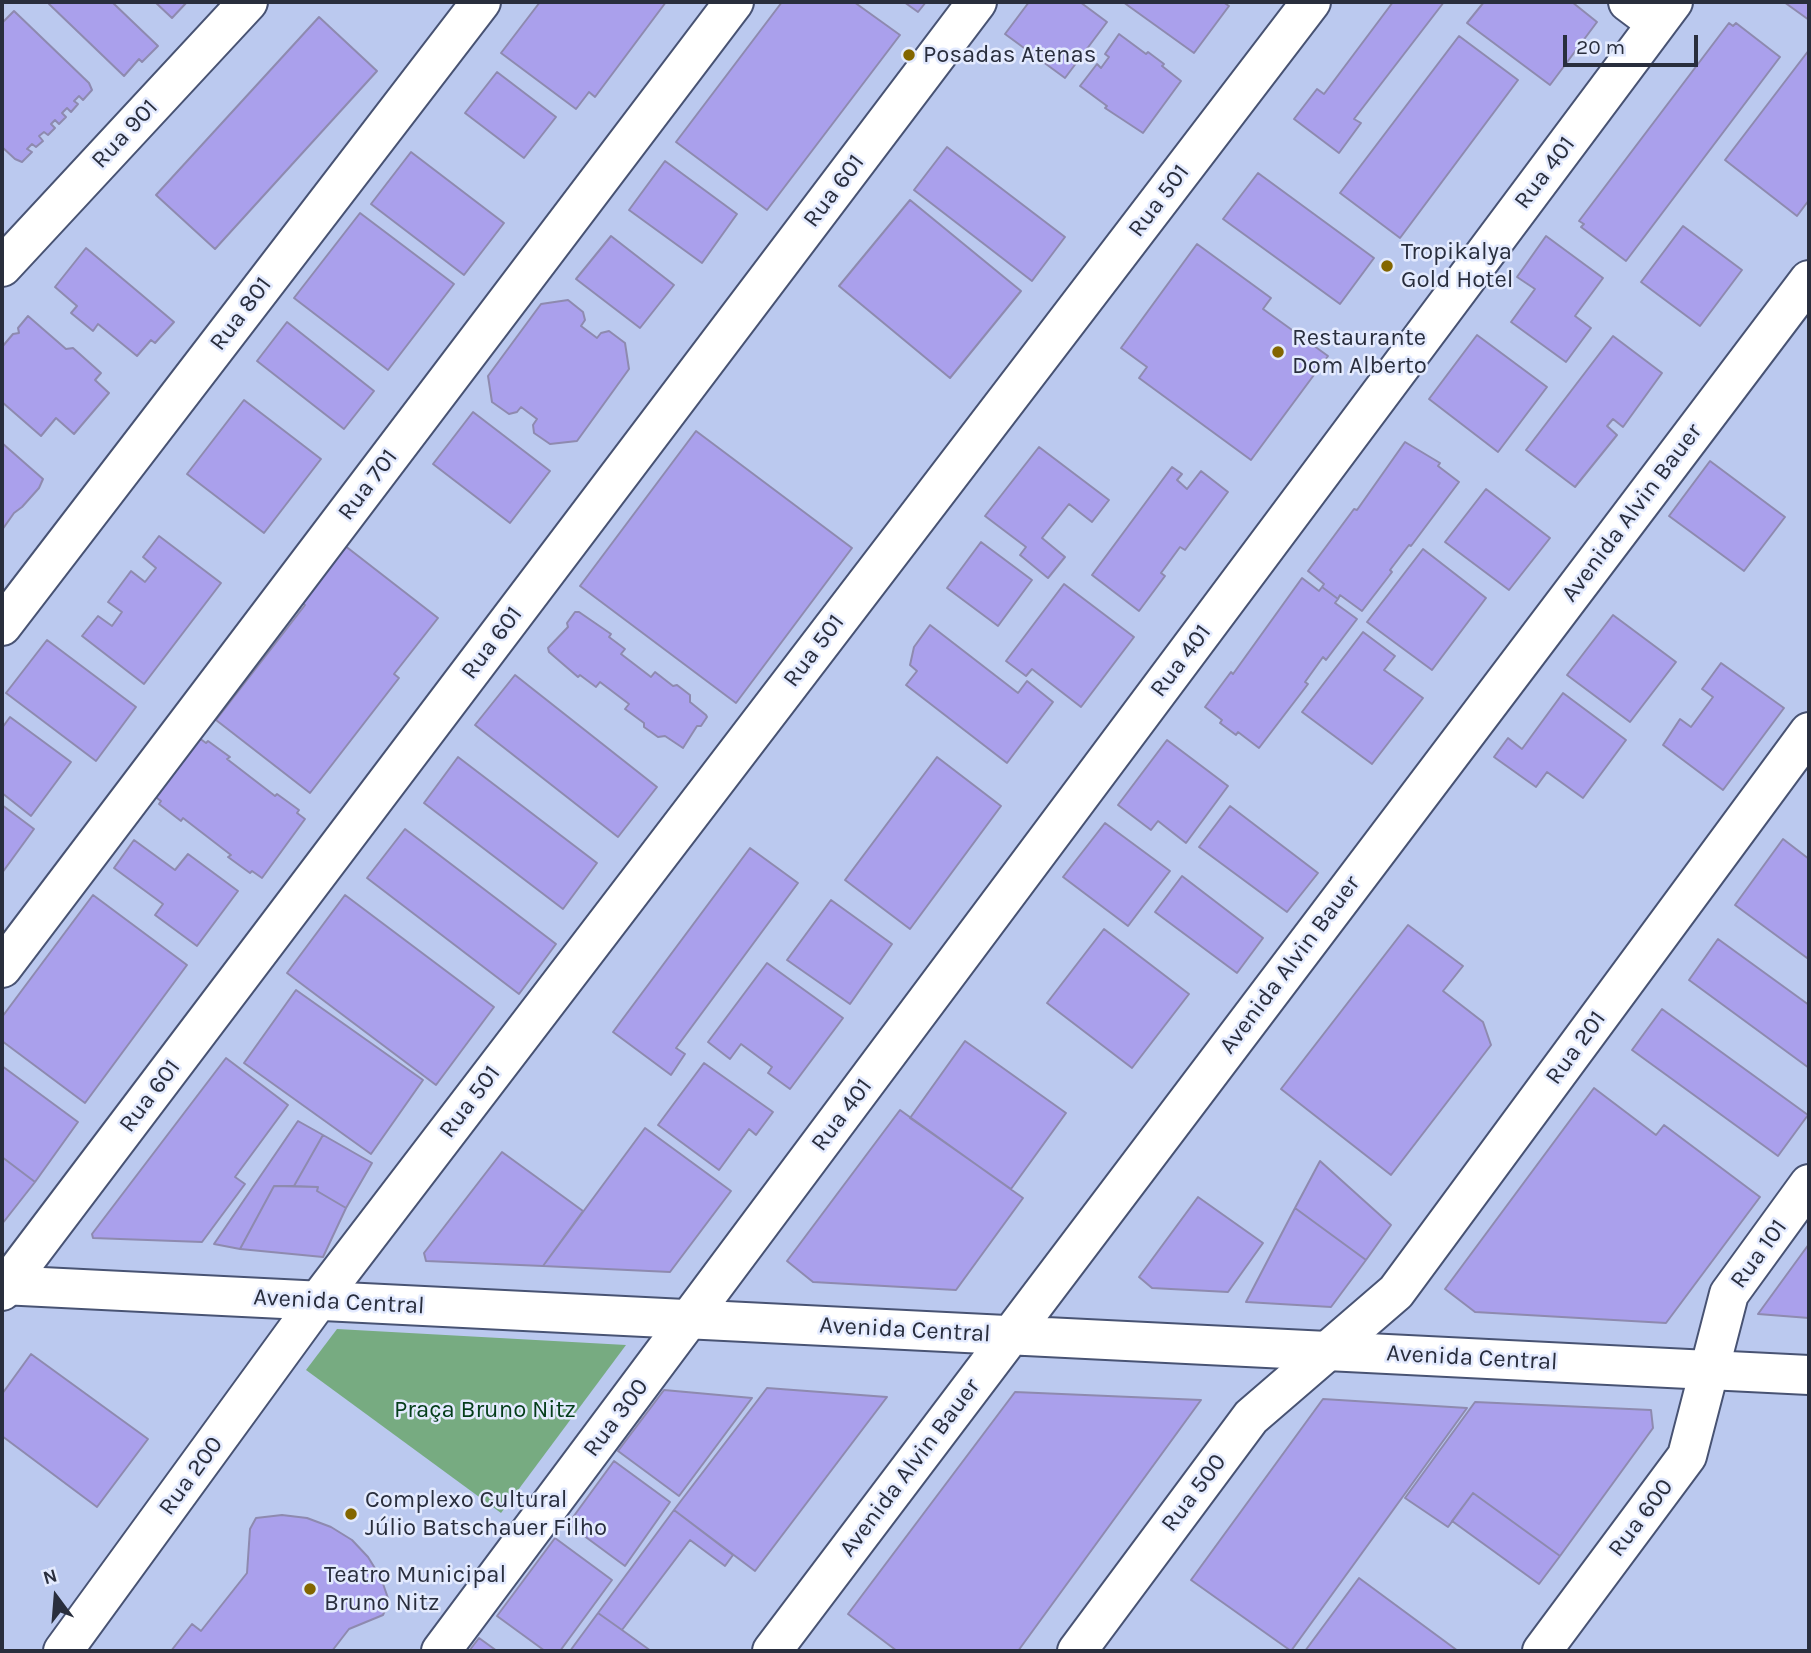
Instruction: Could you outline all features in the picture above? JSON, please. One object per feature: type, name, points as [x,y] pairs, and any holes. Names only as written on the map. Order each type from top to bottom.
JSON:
[{"type":"street","name":"Rua 901","points":[[2,267],[248,2]]},
{"type":"street","name":"Rua 801","points":[[2,626],[481,2]]},
{"type":"street","name":"Rua 701","points":[[2,968],[734,2]]},
{"type":"street","name":"Rua 601","points":[[3,1287],[977,2]]},
{"type":"street","name":"Rua 501","points":[[318,1301],[1311,2]]},
{"type":"street","name":"Rua 401","points":[[689,1320],[1652,9]]},
{"type":"street","name":"Avenida Alvin Bauer","points":[[772,1651],[1809,280]]},
{"type":"street","name":"Rua 201","points":[[1328,1351],[1396,1292],[1809,732]]},
{"type":"street","name":"Rua 101","points":[[1708,1370],[1729,1294],[1809,1184]]},
{"type":"street","name":"Avenida Central","points":[[3,1287],[1809,1375]]},
{"type":"street","name":"Rua 200","points":[[63,1651],[318,1301]]},
{"type":"street","name":"Rua 300","points":[[441,1651],[689,1320]]},
{"type":"street","name":"Rua 500","points":[[1077,1651],[1251,1417],[1328,1351]]},
{"type":"street","name":"Rua 600","points":[[1542,1651],[1687,1456],[1708,1370]]},
{"type":"green space","name":"Praça Bruno Nitz","points":[[337,1329],[626,1345],[501,1513],[306,1370]]},
{"type":"building","points":[[112,2],[158,46],[142,62],[139,59],[124,76],[49,4]]},
{"type":"building","points":[[155,2],[187,2],[172,18]]},
{"type":"building","points":[[540,2],[666,2],[595,97],[589,92],[576,109],[501,53]]},
{"type":"building","points":[[782,2],[854,2],[900,35],[767,210],[676,142]]},
{"type":"building","points":[[904,2],[926,2],[918,12]]},
{"type":"building","points":[[1029,2],[1080,2],[1107,22],[1065,78],[1005,34]]},
{"type":"building","points":[[1123,2],[1223,2],[1229,6],[1194,53]]},
{"type":"building","points":[[1393,2],[1444,2],[1354,119],[1361,123],[1339,153],[1294,119],[1317,89],[1324,94]]},
{"type":"building","points":[[1484,2],[1572,2],[1597,22],[1550,85],[1467,23]]},
{"type":"building","points":[[1784,2],[1809,2],[1809,20]]},
{"type":"building","points":[[14,11],[89,83],[92,90],[83,100],[79,96],[74,101],[78,104],[71,112],[67,108],[62,113],[66,117],[59,124],[55,120],[51,124],[55,128],[48,135],[44,132],[39,136],[43,141],[36,147],[32,144],[27,149],[32,152],[22,162],[2,147],[2,23]]},
{"type":"building","points":[[319,17],[377,71],[215,249],[156,195]]},
{"type":"building","points":[[1729,23],[1733,26],[1736,23],[1780,57],[1626,261],[1581,227],[1584,224],[1579,221]]},
{"type":"building","points":[[1119,34],[1164,64],[1162,66],[1181,81],[1143,133],[1105,108],[1107,106],[1080,86],[1097,64],[1101,68],[1109,57],[1105,54]]},
{"type":"building","points":[[1459,36],[1518,80],[1400,238],[1340,193]]},
{"type":"building","points":[[1809,50],[1809,200],[1797,216],[1725,160]]},
{"type":"building","points":[[497,72],[556,117],[524,158],[465,113]]},
{"type":"building","points":[[947,147],[1065,237],[1032,281],[914,190]]},
{"type":"building","points":[[411,152],[504,223],[464,275],[371,204]]},
{"type":"building","points":[[665,161],[737,214],[702,263],[629,210]]},
{"type":"building","points":[[1258,173],[1374,258],[1340,304],[1223,219]]},
{"type":"building","points":[[910,200],[1021,291],[950,378],[839,286]]},
{"type":"building","points":[[360,213],[454,284],[388,370],[294,298]]},
{"type":"building","points":[[1683,226],[1742,270],[1700,326],[1641,282]]},
{"type":"building","points":[[611,236],[674,285],[640,328],[576,279]]},
{"type":"building","points":[[1546,236],[1603,278],[1575,316],[1591,328],[1566,362],[1511,322],[1535,289],[1517,277]]},
{"type":"building","points":[[1197,244],[1271,298],[1263,309],[1328,356],[1251,460],[1139,378],[1147,367],[1121,348]]},
{"type":"building","points":[[86,248],[174,322],[155,343],[151,340],[137,356],[98,324],[93,331],[71,313],[77,306],[55,287]]},
{"type":"building","points":[[568,300],[583,312],[585,320],[581,326],[597,338],[601,333],[609,331],[625,343],[629,369],[577,441],[550,444],[534,433],[533,425],[537,419],[521,407],[517,412],[509,414],[492,402],[488,376],[541,304]]},
{"type":"building","points":[[28,316],[66,349],[73,348],[101,373],[95,380],[109,393],[74,434],[56,418],[41,436],[2,402],[2,347],[13,334],[19,333],[18,328]]},
{"type":"building","points":[[287,322],[374,391],[344,429],[257,361]]},
{"type":"building","points":[[1477,335],[1547,387],[1498,452],[1429,399]]},
{"type":"building","points":[[1613,336],[1662,373],[1623,427],[1613,419],[1607,426],[1617,435],[1575,487],[1526,450]]},
{"type":"building","points":[[244,400],[321,459],[264,533],[187,474]]},
{"type":"building","points":[[473,412],[550,471],[510,523],[433,464]]},
{"type":"building","points":[[696,431],[852,548],[736,703],[580,586]]},
{"type":"building","points":[[1405,442],[1440,463],[1438,466],[1459,482],[1390,570],[1392,572],[1362,611],[1340,595],[1338,599],[1322,587],[1324,584],[1308,571],[1354,509],[1357,510]]},
{"type":"building","points":[[2,443],[43,479],[39,488],[14,513],[2,530]]},
{"type":"building","points":[[1039,447],[1109,500],[1092,522],[1069,504],[1042,538],[1065,557],[1048,578],[1020,555],[1026,547],[985,516]]},
{"type":"building","points":[[1710,461],[1785,517],[1744,571],[1669,516]]},
{"type":"building","points":[[1172,467],[1182,474],[1177,480],[1187,489],[1201,471],[1228,492],[1185,550],[1180,547],[1161,573],[1165,576],[1139,611],[1092,575]]},
{"type":"building","points":[[1486,489],[1550,538],[1509,590],[1445,542]]},
{"type":"building","points":[[159,536],[221,583],[144,684],[82,636],[98,616],[112,626],[122,612],[108,602],[131,571],[145,582],[156,568],[143,557]]},
{"type":"building","points":[[981,542],[1032,580],[998,626],[947,588]]},
{"type":"building","points":[[344,545],[438,618],[394,674],[399,678],[310,793],[216,720],[305,605],[301,602]]},
{"type":"building","points":[[1423,549],[1486,598],[1432,670],[1367,622]]},
{"type":"building","points":[[1302,578],[1319,591],[1322,587],[1338,599],[1335,603],[1357,619],[1326,660],[1323,657],[1305,682],[1308,684],[1259,748],[1238,732],[1236,735],[1220,723],[1222,720],[1205,707],[1231,672],[1233,674]]},
{"type":"building","points":[[1064,584],[1134,637],[1081,707],[1032,669],[1026,676],[1006,661]]},
{"type":"building","points":[[575,612],[611,634],[609,637],[625,649],[621,654],[651,677],[655,672],[690,695],[690,702],[706,715],[701,726],[697,726],[683,748],[665,736],[658,737],[644,727],[644,723],[625,709],[629,704],[600,682],[596,687],[580,675],[578,677],[549,652],[548,648],[568,627],[567,623]]},
{"type":"building","points":[[1613,615],[1676,662],[1630,722],[1567,675]]},
{"type":"building","points":[[930,625],[1018,693],[1027,681],[1053,702],[1007,763],[906,685],[917,671],[910,665],[914,647]]},
{"type":"building","points":[[1363,632],[1395,656],[1384,670],[1423,698],[1372,764],[1302,712]]},
{"type":"building","points":[[47,640],[136,707],[96,761],[6,693]]},
{"type":"building","points":[[1721,663],[1784,708],[1723,790],[1663,745],[1680,719],[1691,727],[1713,697],[1702,689]]},
{"type":"building","points":[[515,675],[657,787],[618,837],[475,725]]},
{"type":"building","points":[[1563,693],[1626,740],[1583,798],[1547,772],[1536,787],[1494,757],[1508,738],[1522,749]]},
{"type":"building","points":[[10,717],[71,762],[31,816],[2,793],[2,728]]},
{"type":"building","points":[[195,735],[230,757],[227,759],[275,796],[277,794],[299,810],[297,813],[305,819],[262,878],[228,857],[231,855],[183,818],[181,821],[159,804],[161,801],[150,793]]},
{"type":"building","points":[[1167,740],[1228,786],[1186,843],[1158,821],[1151,830],[1118,805]]},
{"type":"building","points":[[458,757],[597,863],[563,909],[424,803]]},
{"type":"building","points":[[937,757],[1001,806],[910,929],[845,880]]},
{"type":"building","points":[[2,805],[34,829],[2,873]]},
{"type":"building","points":[[1230,806],[1318,873],[1287,912],[1199,847]]},
{"type":"building","points":[[1105,823],[1170,871],[1128,926],[1063,877]]},
{"type":"building","points":[[405,829],[556,944],[519,994],[367,878]]},
{"type":"building","points":[[1783,839],[1809,859],[1807,958],[1735,905]]},
{"type":"building","points":[[134,840],[175,870],[188,854],[238,891],[197,946],[155,915],[163,904],[114,868]]},
{"type":"building","points":[[750,848],[798,883],[676,1048],[685,1054],[671,1075],[613,1032]]},
{"type":"building","points":[[1182,876],[1263,938],[1237,973],[1155,912]]},
{"type":"building","points":[[93,895],[187,965],[85,1103],[2,1041],[2,1017]]},
{"type":"building","points":[[345,895],[494,1007],[436,1085],[287,973]]},
{"type":"building","points":[[831,900],[892,944],[850,1004],[787,960]]},
{"type":"building","points":[[1408,925],[1463,966],[1443,991],[1483,1022],[1491,1045],[1391,1175],[1281,1089]]},
{"type":"building","points":[[1104,929],[1189,994],[1132,1068],[1047,1003]]},
{"type":"building","points":[[1718,939],[1809,1005],[1809,1068],[1689,980]]},
{"type":"building","points":[[767,963],[843,1018],[790,1089],[768,1073],[772,1067],[741,1044],[730,1059],[708,1042]]},
{"type":"building","points":[[296,990],[423,1080],[371,1154],[244,1063]]},
{"type":"building","points":[[1662,1009],[1808,1115],[1778,1156],[1632,1050]]},
{"type":"building","points":[[965,1041],[1066,1113],[1011,1189],[910,1118]]},
{"type":"building","points":[[226,1058],[288,1105],[235,1177],[245,1184],[202,1242],[93,1238],[92,1234]]},
{"type":"building","points":[[704,1063],[773,1112],[756,1135],[749,1129],[719,1170],[658,1125]]},
{"type":"building","points":[[2,1066],[78,1122],[35,1182],[2,1157]]},
{"type":"building","points":[[1594,1088],[1656,1135],[1664,1125],[1760,1197],[1666,1323],[1475,1312],[1445,1289]]},
{"type":"building","points":[[900,1110],[1023,1198],[956,1290],[813,1282],[787,1261]]},
{"type":"building","points":[[298,1121],[323,1135],[294,1186],[274,1186],[240,1249],[214,1244]]},
{"type":"building","points":[[645,1128],[731,1191],[670,1272],[543,1266]]},
{"type":"building","points":[[323,1135],[372,1163],[346,1208],[317,1191],[318,1187],[294,1186]]},
{"type":"building","points":[[502,1152],[583,1211],[543,1266],[426,1261],[424,1253]]},
{"type":"building","points":[[2,1157],[35,1182],[2,1224]]},
{"type":"building","points":[[1320,1161],[1391,1225],[1366,1260],[1295,1208]]},
{"type":"building","points":[[274,1186],[318,1187],[317,1191],[346,1208],[323,1257],[240,1249]]},
{"type":"building","points":[[1198,1197],[1263,1243],[1228,1292],[1152,1288],[1139,1277]]},
{"type":"building","points":[[1295,1208],[1366,1260],[1331,1307],[1246,1302]]},
{"type":"building","points":[[1809,1244],[1809,1318],[1758,1314]]},
{"type":"building","points":[[31,1354],[148,1439],[97,1507],[2,1436],[2,1394]]},
{"type":"building","points":[[767,1388],[887,1397],[755,1571],[674,1510]]},
{"type":"building","points":[[664,1390],[752,1398],[679,1496],[618,1451]]},
{"type":"building","points":[[1015,1392],[1201,1400],[1018,1651],[897,1651],[848,1614]]},
{"type":"building","points":[[1323,1399],[1467,1408],[1291,1651],[1191,1580]]},
{"type":"building","points":[[1475,1402],[1651,1410],[1653,1428],[1560,1556],[1473,1493],[1448,1527],[1405,1498]]},
{"type":"building","points":[[614,1461],[670,1502],[625,1566],[568,1524]]},
{"type":"building","points":[[1473,1493],[1560,1556],[1539,1584],[1452,1521]]},
{"type":"building","points":[[674,1510],[733,1555],[725,1566],[690,1540],[622,1630],[598,1613]]},
{"type":"building","name":"Teatro Municipal Bruno Nitz","points":[[282,1515],[307,1518],[331,1527],[352,1540],[368,1557],[381,1578],[389,1601],[383,1615],[349,1629],[332,1651],[171,1651],[192,1624],[201,1631],[247,1573],[250,1529],[256,1518]]},
{"type":"building","points":[[555,1538],[612,1580],[560,1651],[545,1651],[497,1616]]},
{"type":"building","points":[[1359,1578],[1458,1651],[1305,1651]]},
{"type":"building","points":[[598,1613],[622,1630],[651,1651],[570,1651]]},
{"type":"building","points":[[479,1638],[497,1651],[469,1651]]},
{"type":"place","name":"Posadas Atenas","points":[[909,55]]},
{"type":"place","name":"Tropikalya Gold Hotel","points":[[1387,266]]},
{"type":"place","name":"Restaurante Dom Alberto","points":[[1278,352]]},
{"type":"place","name":"Complexo Cultural Júlio Batschauer Filho","points":[[351,1514]]},
{"type":"place","name":"Teatro Municipal Bruno Nitz","points":[[310,1589]]}]
